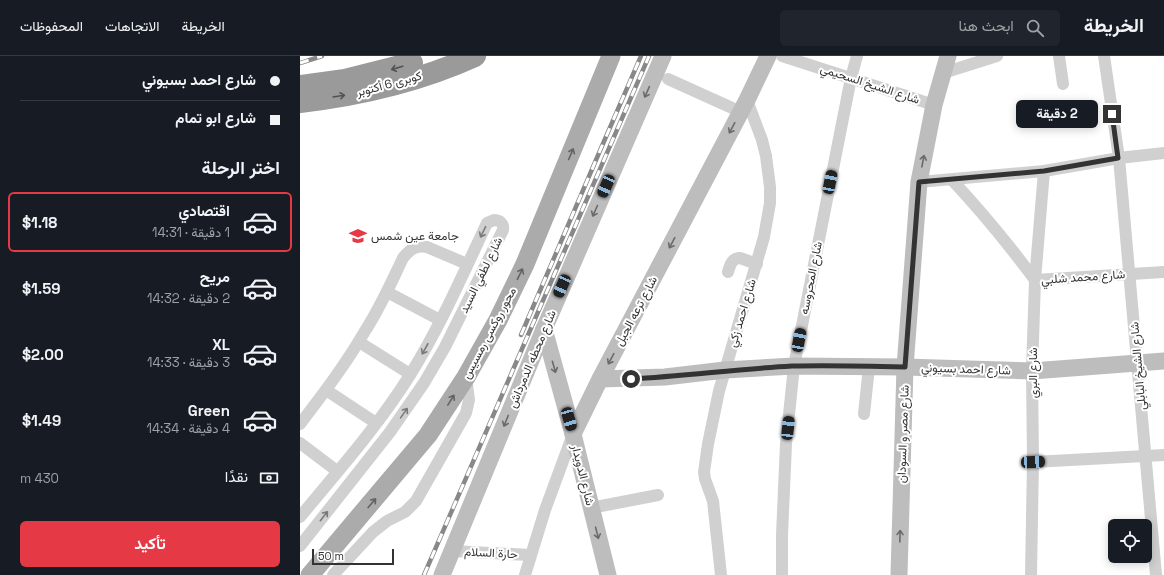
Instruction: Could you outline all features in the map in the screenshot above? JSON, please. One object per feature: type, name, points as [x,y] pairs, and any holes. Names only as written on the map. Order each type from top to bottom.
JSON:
[{"type":"highway","name":"كوبرى 6 أكتوبر","points":[[300,86],[370,75],[434,56]]},
{"type":"highway","name":"كوبرى 6 أكتوبر","points":[[300,102],[348,95],[398,83],[441,70],[475,56]]},
{"type":"main road","name":"محور روكسى رمسيس","points":[[310,575],[428,435],[466,377],[498,320],[525,264],[611,56]]},
{"type":"main road","name":"شارع محطه الدمرداش","points":[[442,575],[544,329],[663,56]]},
{"type":"main road","name":"شارع ترعه الجبل","points":[[573,434],[600,379],[744,106],[768,56]]},
{"type":"main road","name":"شارع مصر و السودان","points":[[899,575],[905,367],[919,182],[934,105],[948,56]]},
{"type":"main road","name":"شارع الدويدار","points":[[544,329],[573,434],[608,575]]},
{"type":"main road","name":"شارع احمد بسيوني","points":[[600,379],[665,377],[725,370],[794,366],[905,367],[1032,371],[1164,361]]},
{"type":"street","name":"شارع الشيخ السحيمي","points":[[782,56],[934,105]]},
{"type":"street","name":"شارع المحروسه","points":[[782,575],[782,535],[786,444],[794,366],[851,78],[857,56]]},
{"type":"street","points":[[943,73],[997,56]]},
{"type":"street","points":[[1059,56],[1063,84]]},
{"type":"street","name":"شارع الشيخ البابلي","points":[[1104,56],[1118,158],[1130,274],[1156,575]]},
{"type":"street","points":[[668,79],[744,106]]},
{"type":"street","name":"شارع احمد زكي","points":[[721,575],[713,501],[705,480],[704,472],[713,415],[757,264],[768,219],[770,187],[769,171],[762,140],[744,106]]},
{"type":"street","points":[[919,182],[1044,171],[1118,158],[1164,153]]},
{"type":"street","name":"شارع البري","points":[[1031,575],[1033,462],[1032,371],[1035,280],[1044,171]]},
{"type":"street","name":"شارع محمد شلبي","points":[[952,180],[986,217],[1035,280],[1164,272]]},
{"type":"street","name":"شارع لطفي السيد","points":[[300,516],[376,423],[410,374],[440,320],[487,224],[494,220],[499,221],[503,225],[503,230],[445,347],[424,383],[390,432],[300,546]]},
{"type":"street","points":[[300,424],[326,390],[359,342],[387,292],[403,258],[408,252],[413,248],[420,246],[427,247],[467,264]]},
{"type":"street","points":[[728,272],[732,262],[737,258],[757,264]]},
{"type":"street","points":[[387,292],[440,320]]},
{"type":"street","points":[[359,342],[410,374]]},
{"type":"street","points":[[864,414],[869,367]]},
{"type":"street","points":[[334,575],[373,532],[387,521],[405,512],[420,495],[466,413],[469,400],[466,377]]},
{"type":"street","points":[[326,390],[376,423]]},
{"type":"street","name":"شارع ترعه الجبل","points":[[525,575],[545,510],[573,434]]},
{"type":"street","points":[[300,443],[337,471]]},
{"type":"street","points":[[1033,462],[1164,454]]},
{"type":"street","points":[[591,508],[658,495]]},
{"type":"street","name":"حارة السلام","points":[[452,551],[530,555]]},
{"type":"railway","points":[[300,63],[322,56]]},
{"type":"railway","points":[[521,335],[641,56]]},
{"type":"railway","points":[[424,575],[649,56]]},
{"type":"place","name":"جامعة عين شمس","points":[[358,236]]},
{"type":"route","points":[[631,379],[695,375],[725,370],[794,366],[905,367],[919,182],[1044,171],[1118,158],[1112,114]]}]
